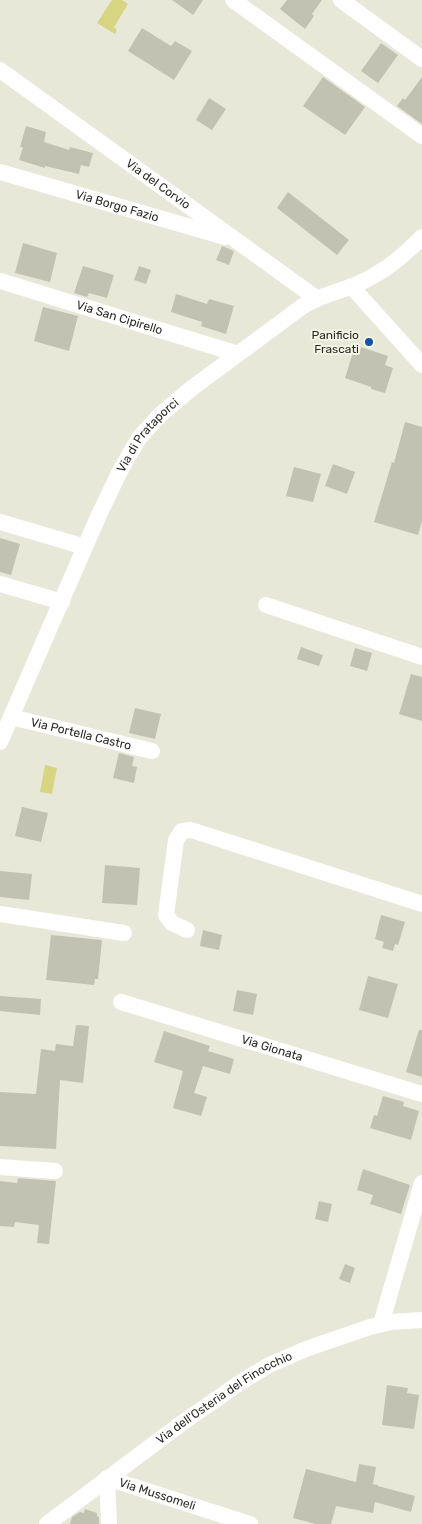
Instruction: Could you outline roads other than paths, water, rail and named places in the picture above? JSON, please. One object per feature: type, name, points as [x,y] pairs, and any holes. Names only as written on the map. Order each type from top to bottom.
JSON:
[{"type":"street","points":[[233,0],[422,136]]},
{"type":"street","points":[[341,0],[422,59]]},
{"type":"street","name":"Via del Corvio","points":[[0,70],[316,298]]},
{"type":"street","name":"Via Borgo Fazio","points":[[0,172],[236,240]]},
{"type":"street","name":"Via di Prataporci","points":[[0,742],[119,473],[143,433],[161,414],[192,388],[297,310],[316,298],[351,286],[387,268],[401,258],[422,237]]},
{"type":"street","name":"Via San Cipirello","points":[[0,281],[238,354]]},
{"type":"street","points":[[351,286],[422,365]]},
{"type":"street","points":[[0,522],[85,547]]},
{"type":"street","points":[[0,584],[62,602]]},
{"type":"street","points":[[266,605],[422,657]]},
{"type":"street","name":"Via Portella Castro","points":[[11,717],[152,751]]},
{"type":"street","points":[[188,930],[172,923],[166,915],[176,840],[182,831],[187,830],[422,904]]},
{"type":"street","points":[[0,914],[124,933]]},
{"type":"street","name":"Via Gionata","points":[[121,1002],[422,1094]]},
{"type":"street","points":[[0,1167],[55,1171]]},
{"type":"street","points":[[381,1324],[422,1183]]},
{"type":"street","name":"Via dell'Osteria del Finocchio","points":[[48,1524],[107,1478],[209,1404],[269,1365],[306,1349],[381,1324],[422,1320]]},
{"type":"street","name":"Via Mussomeli","points":[[109,1524],[107,1478],[250,1524]]},
{"type":"place","name":"Panificio Frascati","points":[[369,342]]}]
